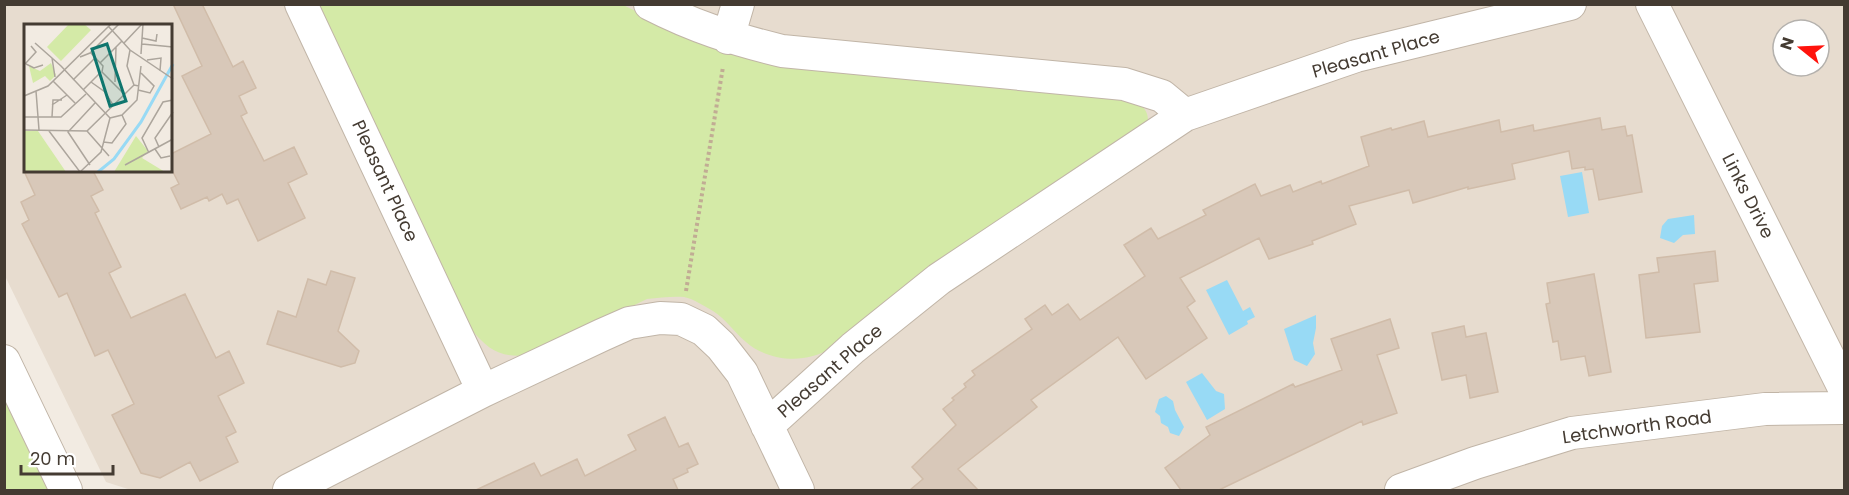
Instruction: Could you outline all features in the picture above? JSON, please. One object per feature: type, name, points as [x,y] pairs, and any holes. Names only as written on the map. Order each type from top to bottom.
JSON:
[{"type":"street","name":"Pleasant Place","points":[[301,4],[483,390]]},
{"type":"street","points":[[650,4],[728,38],[782,51],[1124,84],[1162,96],[1185,115]]},
{"type":"street","points":[[728,38],[738,4]]},
{"type":"street","name":"Pleasant Place","points":[[306,487],[483,390],[629,323],[660,318],[681,319],[704,330],[721,346],[742,374],[767,426],[853,348],[939,279],[1185,115],[1356,56],[1570,4]]},
{"type":"street","name":"Links Drive","points":[[1652,4],[1845,387]]},
{"type":"street","points":[[4,361],[66,490]]},
{"type":"street","name":"Letchworth Road","points":[[1401,490],[1475,463],[1572,433],[1765,409],[1845,408]]},
{"type":"street","points":[[767,426],[798,490]]},
{"type":"path","points":[[685,297],[728,38]]},
{"type":"shaded area","points":[[5,5],[1844,5],[1844,490],[131,490],[106,482],[5,276]]},
{"type":"green space","points":[[312,5],[623,5],[704,44],[736,56],[778,63],[1127,98],[1143,107],[1148,123],[842,344],[818,354],[788,359],[765,354],[752,347],[713,311],[691,299],[675,297],[647,299],[530,355],[503,354],[490,348],[471,329]]},
{"type":"green space","points":[[5,394],[52,490],[5,490]]},
{"type":"water","points":[[1582,172],[1589,213],[1568,217],[1560,176]]},
{"type":"water","points":[[1694,215],[1695,234],[1683,235],[1674,243],[1660,238],[1662,226],[1668,219]]},
{"type":"water","points":[[1227,280],[1243,311],[1250,307],[1255,317],[1229,335],[1206,290]]},
{"type":"water","points":[[1316,315],[1313,343],[1315,354],[1307,366],[1294,360],[1284,329]]},
{"type":"water","points":[[1202,373],[1216,391],[1224,394],[1225,409],[1207,420],[1186,382]]},
{"type":"water","points":[[1166,396],[1173,401],[1184,427],[1179,436],[1170,433],[1168,427],[1161,423],[1160,416],[1155,412],[1159,399]]},
{"type":"building","points":[[173,4],[202,4],[233,67],[243,61],[256,88],[239,96],[247,113],[241,116],[264,161],[294,147],[307,174],[288,183],[305,218],[258,241],[238,199],[227,204],[222,194],[209,201],[207,197],[181,209],[171,188],[179,184],[172,170],[172,154],[211,134],[182,76],[202,66]]},
{"type":"building","points":[[1600,118],[1602,130],[1625,126],[1627,136],[1632,135],[1642,192],[1599,200],[1593,169],[1585,170],[1585,167],[1572,169],[1569,151],[1512,164],[1515,179],[1468,189],[1468,187],[1413,203],[1409,190],[1349,206],[1356,224],[1312,241],[1313,244],[1269,259],[1259,238],[1180,278],[1195,301],[1187,307],[1207,338],[1146,379],[1118,337],[1031,400],[1037,407],[958,469],[978,490],[910,490],[923,479],[912,467],[956,425],[943,409],[966,387],[964,384],[975,375],[972,371],[1032,329],[1025,319],[1045,305],[1052,315],[1068,304],[1080,320],[1145,276],[1124,245],[1151,228],[1158,239],[1206,215],[1203,210],[1255,184],[1261,196],[1290,185],[1293,192],[1321,181],[1322,184],[1369,166],[1361,137],[1391,128],[1392,130],[1424,121],[1428,137],[1499,120],[1501,132],[1533,125],[1534,131]]},
{"type":"building","points":[[24,172],[94,172],[103,190],[91,196],[99,211],[95,213],[121,267],[109,273],[131,318],[185,294],[216,358],[229,351],[244,383],[218,396],[236,432],[226,437],[238,462],[200,481],[190,462],[160,478],[141,473],[112,415],[134,404],[108,350],[95,356],[67,293],[59,297],[22,224],[29,220],[21,202],[35,195]]},
{"type":"building","points":[[1715,251],[1718,281],[1694,284],[1700,332],[1646,338],[1639,275],[1659,272],[1657,258]]},
{"type":"building","points":[[331,271],[355,278],[338,331],[359,351],[355,363],[341,367],[267,344],[278,311],[296,317],[308,279],[326,285]]},
{"type":"building","points":[[1594,274],[1611,372],[1589,376],[1585,356],[1561,360],[1558,341],[1553,342],[1546,304],[1550,303],[1547,283]]},
{"type":"building","points":[[1390,319],[1399,348],[1377,355],[1397,413],[1363,425],[1362,421],[1219,490],[1181,490],[1165,468],[1210,435],[1206,427],[1293,384],[1295,387],[1342,370],[1331,339]]},
{"type":"building","points":[[1464,326],[1466,337],[1486,333],[1498,392],[1470,398],[1466,375],[1442,380],[1432,333]]},
{"type":"building","points":[[665,417],[679,447],[688,443],[698,464],[673,479],[678,490],[476,490],[534,463],[541,476],[577,459],[585,476],[636,450],[628,435]]}]
